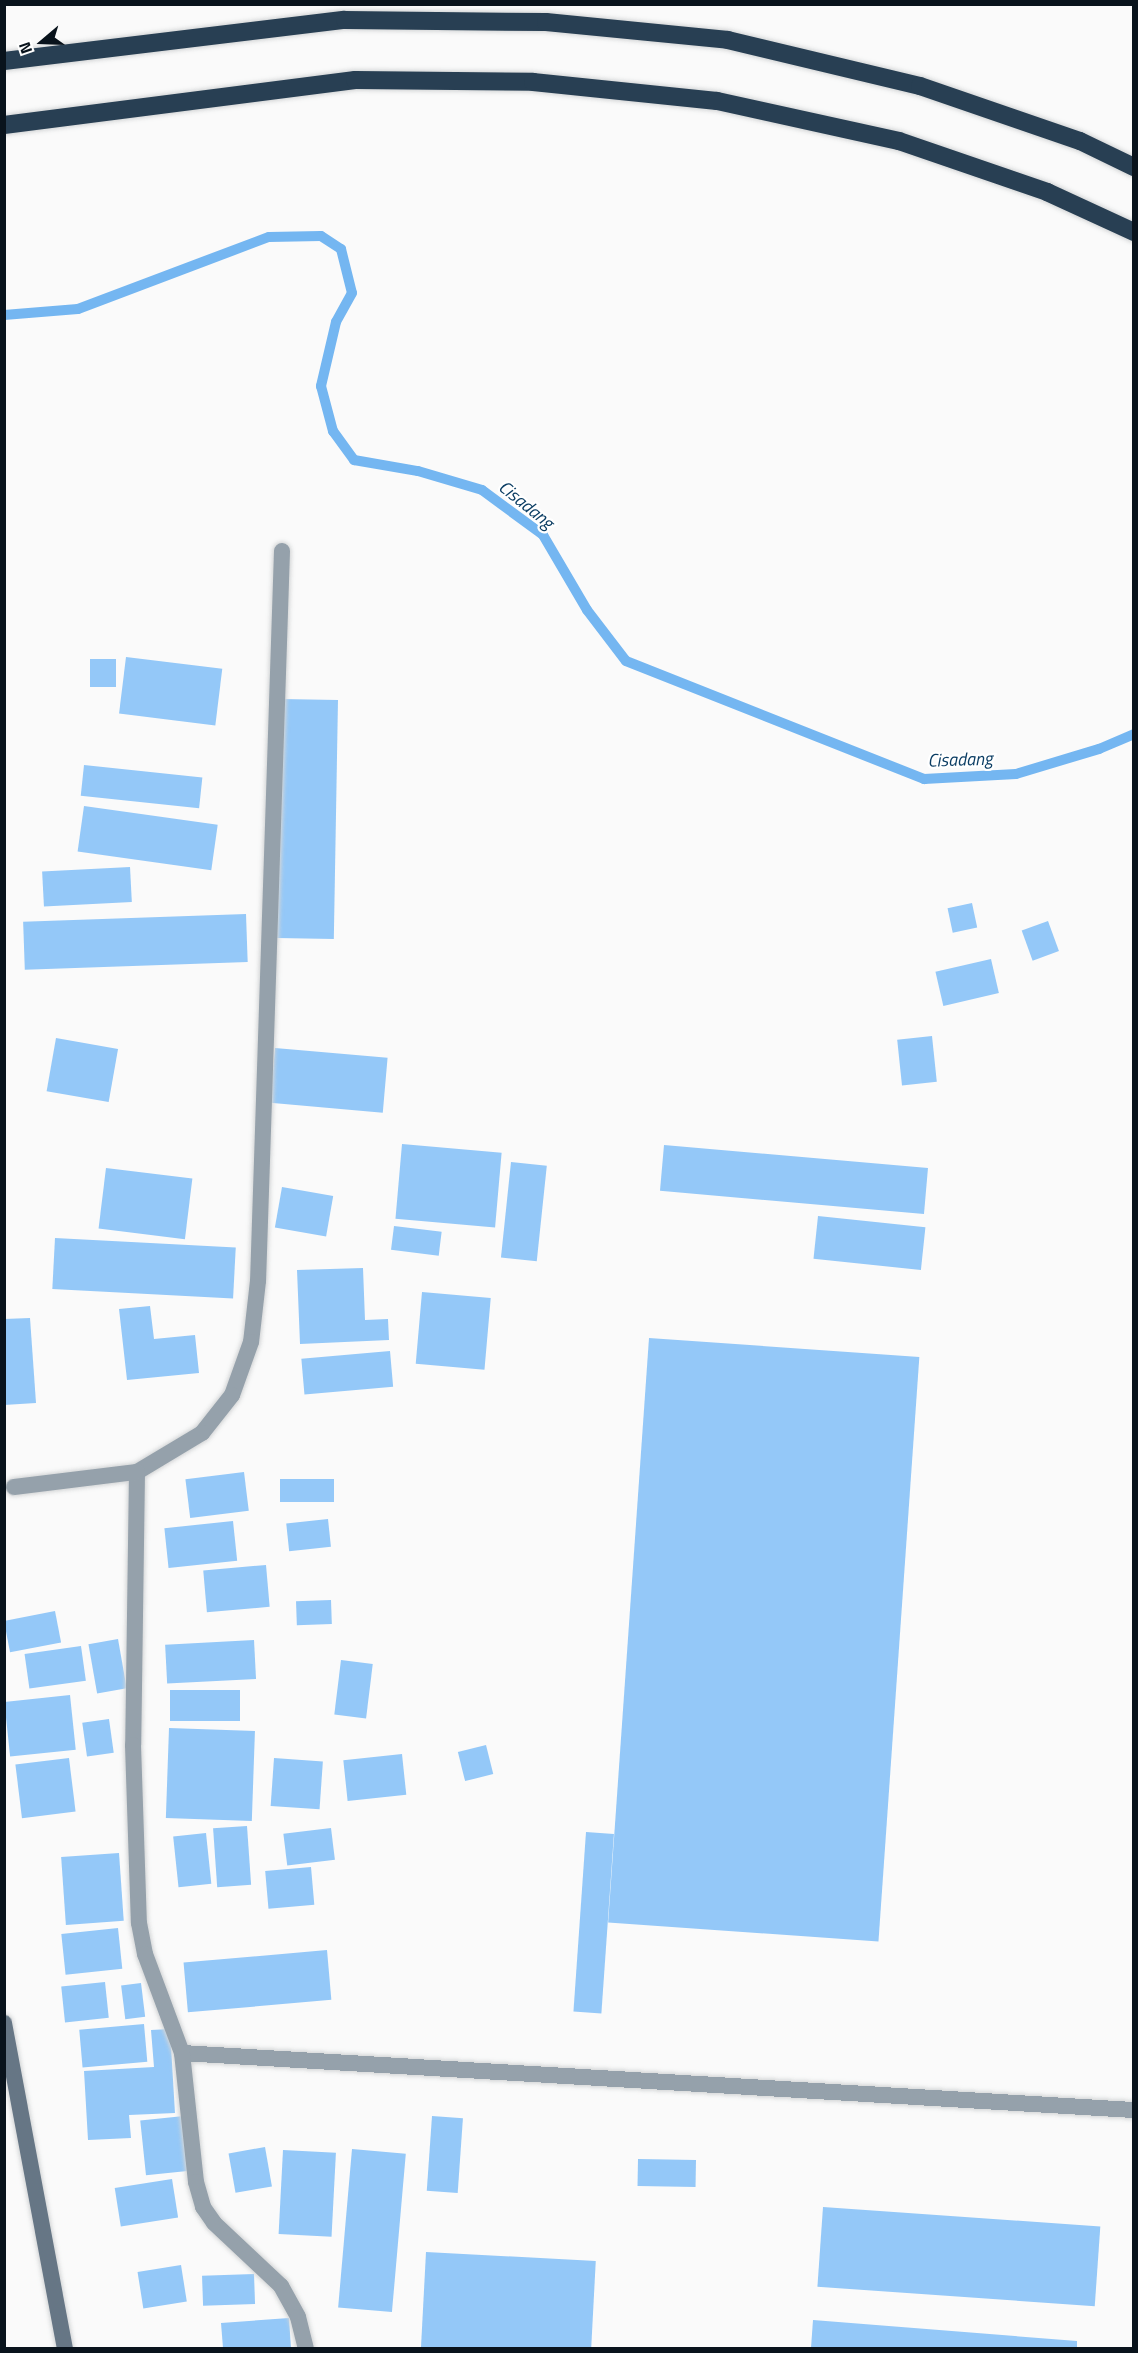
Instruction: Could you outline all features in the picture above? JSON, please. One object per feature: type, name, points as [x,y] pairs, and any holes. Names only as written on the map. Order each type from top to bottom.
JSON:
[{"type":"highway","points":[[4,61],[345,20],[546,22],[728,40],[920,86],[1080,141],[1134,167]]},
{"type":"highway","points":[[4,125],[355,80],[533,82],[717,100],[899,141],[1047,192],[1134,232]]},
{"type":"main road","points":[[4,2023],[65,2349]]},
{"type":"street","points":[[14,1487],[137,1472],[202,1433],[232,1395],[251,1342],[258,1281],[282,551]]},
{"type":"street","points":[[137,1472],[132,1626],[135,1872],[145,1954],[182,2053],[196,2182],[203,2207],[214,2223],[281,2286],[298,2317],[306,2349]]},
{"type":"street","points":[[182,2053],[1134,2110]]},
{"type":"building","points":[[126,657],[222,669],[215,725],[119,714]]},
{"type":"building","points":[[90,659],[116,659],[116,687],[90,687]]},
{"type":"building","points":[[281,699],[338,700],[334,939],[277,938]]},
{"type":"building","points":[[84,765],[202,777],[199,808],[81,796]]},
{"type":"building","points":[[84,806],[218,825],[211,870],[78,852]]},
{"type":"building","points":[[130,867],[132,902],[44,907],[42,872]]},
{"type":"building","points":[[972,903],[977,927],[953,933],[948,908]]},
{"type":"building","points":[[246,914],[248,962],[25,970],[23,922]]},
{"type":"building","points":[[1048,921],[1059,951],[1033,961],[1022,931]]},
{"type":"building","points":[[991,959],[999,993],[943,1006],[935,972]]},
{"type":"building","points":[[932,1036],[937,1082],[902,1085],[897,1040]]},
{"type":"building","points":[[56,1038],[118,1049],[109,1102],[47,1091]]},
{"type":"building","points":[[275,1048],[388,1058],[383,1113],[270,1103]]},
{"type":"building","points":[[402,1144],[502,1153],[495,1227],[395,1219]]},
{"type":"building","points":[[664,1145],[928,1168],[924,1214],[660,1191]]},
{"type":"building","points":[[511,1162],[547,1166],[537,1261],[501,1257]]},
{"type":"building","points":[[106,1168],[192,1179],[185,1239],[99,1229]]},
{"type":"building","points":[[282,1187],[333,1196],[326,1236],[275,1227]]},
{"type":"building","points":[[818,1216],[925,1227],[921,1270],[814,1259]]},
{"type":"building","points":[[394,1226],[442,1232],[439,1256],[391,1250]]},
{"type":"building","points":[[55,1238],[236,1247],[233,1298],[52,1289]]},
{"type":"building","points":[[363,1268],[365,1320],[388,1319],[389,1340],[300,1344],[297,1270]]},
{"type":"building","points":[[422,1292],[491,1298],[484,1370],[416,1364]]},
{"type":"building","points":[[150,1306],[154,1339],[195,1335],[199,1373],[127,1380],[119,1309]]},
{"type":"building","points":[[30,1318],[36,1403],[4,1405],[4,1319]]},
{"type":"building","points":[[649,1338],[919,1357],[878,1941],[608,1923]]},
{"type":"building","points":[[390,1351],[393,1387],[304,1395],[301,1359]]},
{"type":"building","points":[[244,1472],[249,1511],[190,1518],[185,1479]]},
{"type":"building","points":[[280,1479],[334,1479],[334,1502],[280,1502]]},
{"type":"building","points":[[328,1519],[331,1547],[289,1551],[286,1523]]},
{"type":"building","points":[[233,1521],[237,1561],[169,1568],[164,1528]]},
{"type":"building","points":[[266,1565],[270,1607],[207,1612],[203,1570]]},
{"type":"building","points":[[331,1600],[332,1624],[297,1625],[296,1601]]},
{"type":"building","points":[[55,1611],[61,1642],[10,1652],[4,1621]]},
{"type":"building","points":[[118,1639],[127,1688],[97,1693],[88,1644]]},
{"type":"building","points":[[254,1640],[256,1679],[167,1684],[165,1645]]},
{"type":"building","points":[[81,1646],[86,1681],[29,1689],[25,1654]]},
{"type":"building","points":[[341,1660],[373,1664],[366,1718],[334,1715]]},
{"type":"building","points":[[170,1690],[240,1690],[240,1721],[170,1721]]},
{"type":"building","points":[[70,1695],[76,1750],[10,1757],[4,1702]]},
{"type":"building","points":[[109,1719],[114,1753],[87,1756],[82,1723]]},
{"type":"building","points":[[169,1728],[255,1731],[252,1821],[166,1818]]},
{"type":"building","points":[[486,1745],[493,1774],[465,1781],[458,1752]]},
{"type":"building","points":[[402,1754],[406,1795],[348,1801],[343,1760]]},
{"type":"building","points":[[69,1758],[76,1812],[22,1818],[15,1765]]},
{"type":"building","points":[[274,1758],[323,1761],[320,1809],[271,1806]]},
{"type":"building","points":[[247,1826],[251,1885],[217,1887],[213,1828]]},
{"type":"building","points":[[331,1828],[335,1860],[287,1866],[283,1834]]},
{"type":"building","points":[[586,1832],[614,1834],[601,2014],[573,2012]]},
{"type":"building","points":[[206,1833],[211,1884],[179,1887],[173,1836]]},
{"type":"building","points":[[119,1853],[124,1921],[66,1925],[61,1857]]},
{"type":"building","points":[[311,1867],[314,1905],[268,1909],[265,1871]]},
{"type":"building","points":[[118,1928],[122,1969],[66,1975],[61,1934]]},
{"type":"building","points":[[327,1950],[331,2000],[188,2012],[184,1963]]},
{"type":"building","points":[[105,1982],[109,2018],[65,2022],[61,1987]]},
{"type":"building","points":[[141,1983],[145,2017],[125,2019],[121,1985]]},
{"type":"building","points":[[144,2024],[147,2062],[83,2068],[79,2030]]},
{"type":"building","points":[[170,2029],[175,2113],[129,2115],[131,2138],[88,2140],[84,2071],[154,2067],[151,2030]]},
{"type":"building","points":[[184,2116],[190,2171],[146,2175],[140,2121]]},
{"type":"building","points":[[432,2116],[463,2118],[458,2193],[427,2191]]},
{"type":"building","points":[[265,2147],[272,2186],[236,2193],[229,2153]]},
{"type":"building","points":[[352,2149],[406,2154],[392,2312],[338,2307]]},
{"type":"building","points":[[283,2150],[336,2153],[332,2237],[279,2234]]},
{"type":"building","points":[[638,2159],[696,2160],[696,2187],[638,2186]]},
{"type":"building","points":[[172,2179],[178,2218],[121,2227],[115,2188]]},
{"type":"building","points":[[823,2207],[1100,2226],[1095,2306],[817,2287]]},
{"type":"building","points":[[426,2252],[596,2261],[591,2348],[421,2348]]},
{"type":"building","points":[[181,2265],[187,2302],[143,2308],[138,2272]]},
{"type":"building","points":[[254,2274],[255,2304],[203,2306],[202,2276]]},
{"type":"building","points":[[289,2318],[291,2348],[223,2348],[221,2323]]},
{"type":"building","points":[[813,2320],[1077,2341],[1077,2348],[811,2348]]},
{"type":"waterway","name":"Cisadang","points":[[4,315],[78,309],[269,237],[321,236],[341,249],[352,293],[336,322],[321,386],[333,431],[354,460],[418,471],[482,490],[543,535],[587,610],[626,661],[924,779],[1016,774],[1099,749],[1134,734]]}]
